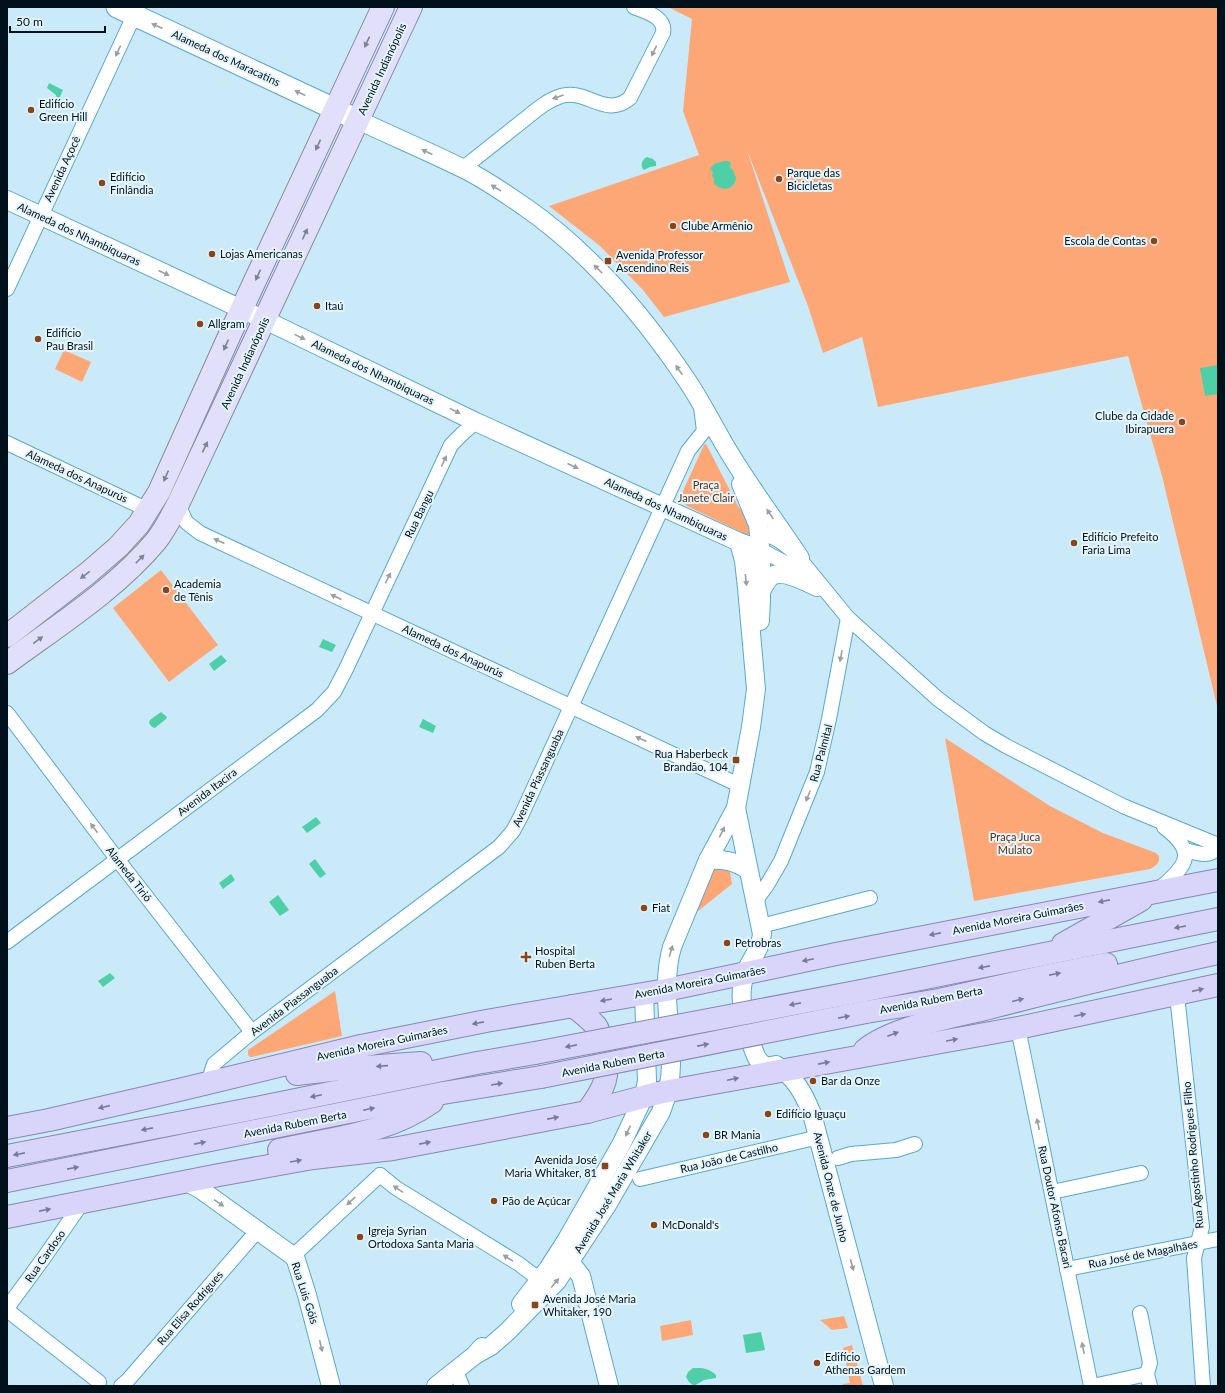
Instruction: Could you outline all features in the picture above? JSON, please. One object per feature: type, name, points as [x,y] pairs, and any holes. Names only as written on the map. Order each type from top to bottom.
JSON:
[{"type":"highway","name":"Avenida Moreira Guimarães","points":[[183,1089],[361,1046],[486,1021],[666,990],[836,954],[1218,880]]},
{"type":"highway","points":[[1045,954],[1156,891]]},
{"type":"highway","name":"Avenida Rubem Berta","points":[[7,1156],[261,1107],[477,1063],[861,991],[1218,920]]},
{"type":"highway","name":"Avenida Rubem Berta","points":[[7,1181],[443,1093],[541,1077],[866,1012],[939,1000],[1051,975],[1218,943]]},
{"type":"highway","points":[[861,1056],[866,1049],[874,1043],[891,1034],[925,1024],[1063,989],[1218,953]]},
{"type":"highway","points":[[10,1218],[219,1175],[313,1158],[377,1152],[587,1112],[644,1096],[1018,1028],[1218,985]]},
{"type":"highway","points":[[572,1006],[597,1028],[600,1033],[607,1062],[605,1079],[601,1089],[587,1112]]},
{"type":"highway","points":[[7,1128],[49,1120],[183,1089],[339,1069],[441,1062],[477,1063]]},
{"type":"highway","points":[[219,1175],[229,1164],[242,1158],[309,1143],[364,1133],[385,1126],[417,1112],[443,1093]]},
{"type":"main road","points":[[7,636],[88,573],[118,547],[139,524],[148,510],[158,492],[383,7]]},
{"type":"main road","name":"Avenida Indianópolis","points":[[7,663],[100,595],[141,558],[165,528],[178,504],[412,7]]},
{"type":"main road","name":"Alameda dos Maracatins","points":[[130,10],[335,109]]},
{"type":"main road","points":[[335,109],[358,120]]},
{"type":"street","points":[[462,168],[538,108],[556,98],[575,95],[607,106],[621,104],[630,98],[663,33],[664,25],[656,18],[634,7]]},
{"type":"street","name":"Avenida Açocê","points":[[7,288],[130,10]]},
{"type":"street","points":[[358,120],[462,168],[495,187],[526,208],[574,245],[630,303],[657,338],[688,382],[724,444],[800,558],[834,601],[848,618],[938,699],[1006,746],[1123,806],[1214,845]]},
{"type":"street","name":"Alameda dos Nhambiquaras","points":[[7,200],[242,309],[476,422],[739,542],[761,550],[793,567],[834,601]]},
{"type":"street","points":[[700,403],[704,430],[724,444],[758,525],[761,550],[759,655],[754,654]]},
{"type":"street","name":"Rua Bangu","points":[[372,613],[451,446],[476,422]]},
{"type":"street","name":"Avenida Piassanguaba","points":[[208,1083],[214,1064],[252,1032],[504,842],[513,831],[572,707],[662,506],[688,452],[704,430]]},
{"type":"street","name":"Alameda dos Anapurús","points":[[7,443],[148,510]]},
{"type":"street","name":"Alameda dos Anapurús","points":[[178,504],[186,522],[200,533],[740,785]]},
{"type":"street","points":[[758,530],[780,541],[800,558]]},
{"type":"street","name":"Alameda dos Nhambiquaras","points":[[736,808],[751,727],[756,689],[754,654],[745,574],[739,542]]},
{"type":"street","points":[[761,591],[771,577],[781,574],[788,575],[817,587]]},
{"type":"street","name":"Avenida Itacira","points":[[7,942],[317,710],[334,692],[372,613]]},
{"type":"street","name":"Rua Palmital","points":[[756,900],[767,885],[780,861],[817,772],[829,719],[848,618]]},
{"type":"street","name":"Alameda Tirió","points":[[7,714],[117,859],[252,1032]]},
{"type":"street","points":[[736,808],[748,870],[756,900],[762,941],[743,981],[742,996],[744,1018],[757,1058],[765,1067],[776,1065],[786,1071]]},
{"type":"street","name":"Avenida José Maria Whitaker","points":[[436,1386],[459,1378],[474,1355],[521,1304],[540,1280],[564,1257],[607,1205],[661,1112],[666,1099],[671,1064],[666,990],[668,962],[672,948],[708,860],[736,808]]},
{"type":"street","points":[[1149,816],[1181,841],[1186,850],[1184,860],[1178,872],[1156,891]]},
{"type":"street","points":[[1186,850],[1214,845]]},
{"type":"street","points":[[708,860],[720,859],[733,862],[740,864],[748,870]]},
{"type":"street","points":[[761,926],[870,898]]},
{"type":"street","name":"Avenida José Maria Whitaker","points":[[474,1355],[491,1346],[557,1281],[564,1257],[622,1143],[644,1096],[647,1080],[644,993]]},
{"type":"street","name":"Rua Agostinho Rodrigues Filho","points":[[1177,995],[1202,1227],[1194,1258],[1203,1386]]},
{"type":"street","name":"Rua Doutor Afonso Bacari","points":[[1018,1028],[1092,1386]]},
{"type":"street","name":"Avenida Onze de Junho","points":[[786,1071],[798,1085],[806,1098],[812,1114],[884,1386]]},
{"type":"street","name":"Rua João de Castilho","points":[[640,1179],[818,1137]]},
{"type":"street","points":[[838,1158],[851,1154],[896,1150],[915,1144]]},
{"type":"street","points":[[377,1152],[380,1174],[396,1188],[519,1264],[540,1280]]},
{"type":"street","points":[[1052,1192],[1141,1173]]},
{"type":"street","points":[[293,1256],[380,1174]]},
{"type":"street","name":"Rua Luis Góis","points":[[187,1182],[200,1189],[293,1256],[300,1269],[330,1386]]},
{"type":"street","name":"Rua Cardoso","points":[[7,1309],[82,1203]]},
{"type":"street","name":"Rua Elisa Rodrigues","points":[[121,1386],[128,1380],[258,1230]]},
{"type":"street","name":"Rua José de Magalhães","points":[[1067,1269],[1218,1239]]},
{"type":"street","points":[[564,1257],[581,1276],[609,1386]]},
{"type":"street","points":[[7,1309],[100,1385]]},
{"type":"street","points":[[1092,1386],[1148,1380],[1150,1363],[1140,1313]]},
{"type":"green space","points":[[668,7],[1218,7],[1218,710],[1162,476],[1128,356],[878,407],[862,337],[823,353],[808,306],[747,150],[790,282],[664,317],[643,290],[600,246],[549,206],[699,155],[683,111],[692,19]]},
{"type":"green space","points":[[64,350],[91,362],[82,382],[55,369]]},
{"type":"green space","name":"Praça Janete Clair","points":[[706,444],[738,506],[753,527],[752,535],[745,534],[687,506],[683,501],[683,491],[704,445]]},
{"type":"green space","points":[[161,570],[218,645],[169,682],[113,608]]},
{"type":"green space","name":"Praça Juca Mulato","points":[[945,738],[1050,806],[1103,833],[1156,853],[1159,856],[1158,862],[1150,869],[974,901]]},
{"type":"green space","points":[[726,866],[730,871],[732,884],[693,915],[709,869]]},
{"type":"green space","points":[[335,991],[342,1036],[252,1057],[248,1055],[248,1050]]},
{"type":"green space","points":[[844,1316],[848,1328],[832,1330],[820,1320]]},
{"type":"green space","points":[[691,1320],[693,1335],[662,1341],[660,1326]]},
{"type":"green space","points":[[852,1345],[863,1386],[843,1386],[843,1384],[850,1383],[843,1348]]},
{"type":"shaded area","points":[[49,83],[63,90],[58,101],[56,95],[47,88]]},
{"type":"shaded area","points":[[647,157],[656,162],[656,166],[644,170],[642,163]]},
{"type":"shaded area","points":[[729,161],[731,163],[730,167],[736,178],[731,187],[724,189],[717,187],[714,184],[714,179],[712,176],[713,172],[710,169],[714,164]]},
{"type":"shaded area","points":[[1218,365],[1218,394],[1205,396],[1200,368]]},
{"type":"shaded area","points":[[323,639],[336,645],[332,652],[319,647]]},
{"type":"shaded area","points":[[221,655],[227,661],[214,671],[209,664]]},
{"type":"shaded area","points":[[161,712],[167,717],[166,719],[155,728],[152,727],[149,723],[150,720]]},
{"type":"shaded area","points":[[423,719],[436,726],[433,733],[419,727]]},
{"type":"shaded area","points":[[316,817],[321,823],[307,833],[302,827]]},
{"type":"shaded area","points":[[315,859],[326,874],[320,878],[309,864]]},
{"type":"shaded area","points":[[231,874],[235,880],[223,889],[219,883]]},
{"type":"shaded area","points":[[278,895],[289,910],[280,916],[269,902]]},
{"type":"shaded area","points":[[110,973],[115,978],[103,987],[98,981]]},
{"type":"shaded area","points":[[761,1332],[765,1350],[746,1353],[743,1335]]},
{"type":"shaded area","points":[[693,1368],[703,1368],[708,1370],[716,1375],[716,1378],[704,1380],[694,1386],[686,1377],[688,1372]]},
{"type":"place","name":"Edifício Green Hill","points":[[31,110]]},
{"type":"place","name":"Parque das Bicicletas","points":[[779,179]]},
{"type":"place","name":"Edifício Finlândia","points":[[102,183]]},
{"type":"place","name":"Clube Armênio","points":[[673,226]]},
{"type":"place","name":"Escola de Contas","points":[[1154,241]]},
{"type":"place","name":"Lojas Americanas","points":[[212,254]]},
{"type":"place","name":"Avenida Professor Ascendino Reis","points":[[608,261]]},
{"type":"place","name":"Itaú","points":[[317,306]]},
{"type":"place","name":"Allgram","points":[[200,324]]},
{"type":"place","name":"Edifício Pau Brasil","points":[[38,339]]},
{"type":"place","name":"Clube da Cidade Ibirapuera","points":[[1182,422]]},
{"type":"place","name":"Edifício Prefeito Faria Lima","points":[[1074,543]]},
{"type":"place","name":"Academia de Tênis","points":[[166,590]]},
{"type":"place","name":"Rua Haberbeck Brandão, 104","points":[[736,760]]},
{"type":"place","name":"Fiat","points":[[644,908]]},
{"type":"place","name":"Petrobras","points":[[727,943]]},
{"type":"place","name":"Hospital Ruben Berta","points":[[526,957]]},
{"type":"place","name":"Bar da Onze","points":[[813,1081]]},
{"type":"place","name":"Edifício Iguaçu","points":[[768,1114]]},
{"type":"place","name":"BR Mania","points":[[706,1135]]},
{"type":"place","name":"Avenida José Maria Whitaker, 81","points":[[605,1166]]},
{"type":"place","name":"Pão de Açúcar","points":[[494,1201]]},
{"type":"place","name":"McDonald's","points":[[654,1225]]},
{"type":"place","name":"Igreja Syrian Ortodoxa Santa Maria","points":[[360,1237]]},
{"type":"place","name":"Avenida José Maria Whitaker, 190","points":[[535,1305]]},
{"type":"place","name":"Edifício Athenas Gardem","points":[[817,1363]]}]
